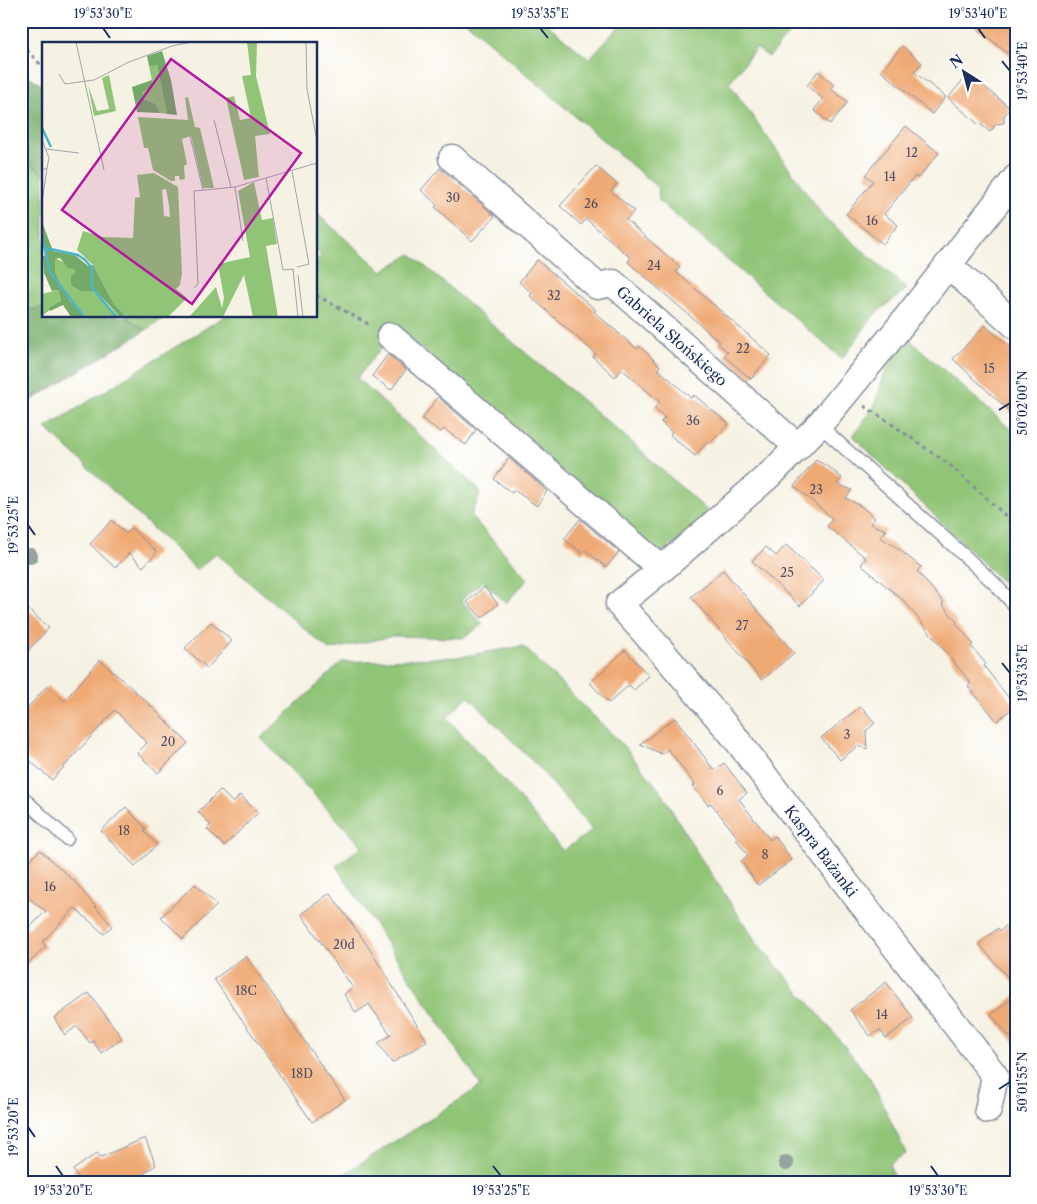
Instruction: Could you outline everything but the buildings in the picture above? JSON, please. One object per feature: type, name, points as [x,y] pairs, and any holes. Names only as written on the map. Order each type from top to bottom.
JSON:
[{"type":"street","name":"Gabriela Słońskiego","points":[[452,158],[597,286],[613,283],[798,447]]},
{"type":"street","points":[[390,336],[662,569],[776,470],[819,425],[894,334],[1016,178]]},
{"type":"street","points":[[948,265],[1016,326]]},
{"type":"street","name":"Kaspra Bażanki","points":[[662,569],[619,604],[734,736],[995,1076],[988,1110]]},
{"type":"lane","points":[[819,425],[994,583],[1016,607]]},
{"type":"lane","points":[[21,796],[67,839]]},
{"type":"path","points":[[21,44],[42,66]]},
{"type":"path","points":[[318,296],[390,336]]},
{"type":"path","points":[[845,394],[886,420],[951,466],[1007,517],[1016,530]]},
{"type":"green space","points":[[465,21],[543,21],[589,59],[624,21],[800,21],[769,57],[756,48],[729,83],[823,216],[907,289],[875,314],[842,359],[659,201],[658,188]]},
{"type":"green space","points":[[21,70],[42,86],[42,173],[21,155]]},
{"type":"green space","points":[[21,155],[42,173],[42,307],[21,312]]},
{"type":"green space","points":[[318,215],[382,271],[411,254],[627,438],[711,514],[660,555],[397,328],[357,378],[481,492],[471,516],[528,579],[506,603],[483,581],[461,600],[483,624],[464,638],[393,636],[329,650],[216,553],[197,570],[46,428],[222,318],[318,318],[318,258],[321,256],[318,252]]},
{"type":"green space","points":[[42,307],[42,318],[128,318],[146,330],[22,406],[21,312]]},
{"type":"green space","points":[[128,318],[163,318],[146,330]]},
{"type":"green space","points":[[901,332],[1016,434],[1016,595],[853,436],[874,406],[889,360]]},
{"type":"green space","points":[[523,646],[622,744],[662,793],[696,851],[757,943],[816,1011],[870,1078],[906,1153],[889,1164],[896,1183],[330,1183],[481,1086],[336,866],[362,846],[261,738],[342,662],[459,657]],"holes":[[[468,696],[543,772],[592,830],[563,851],[516,794],[447,718]]]}]
